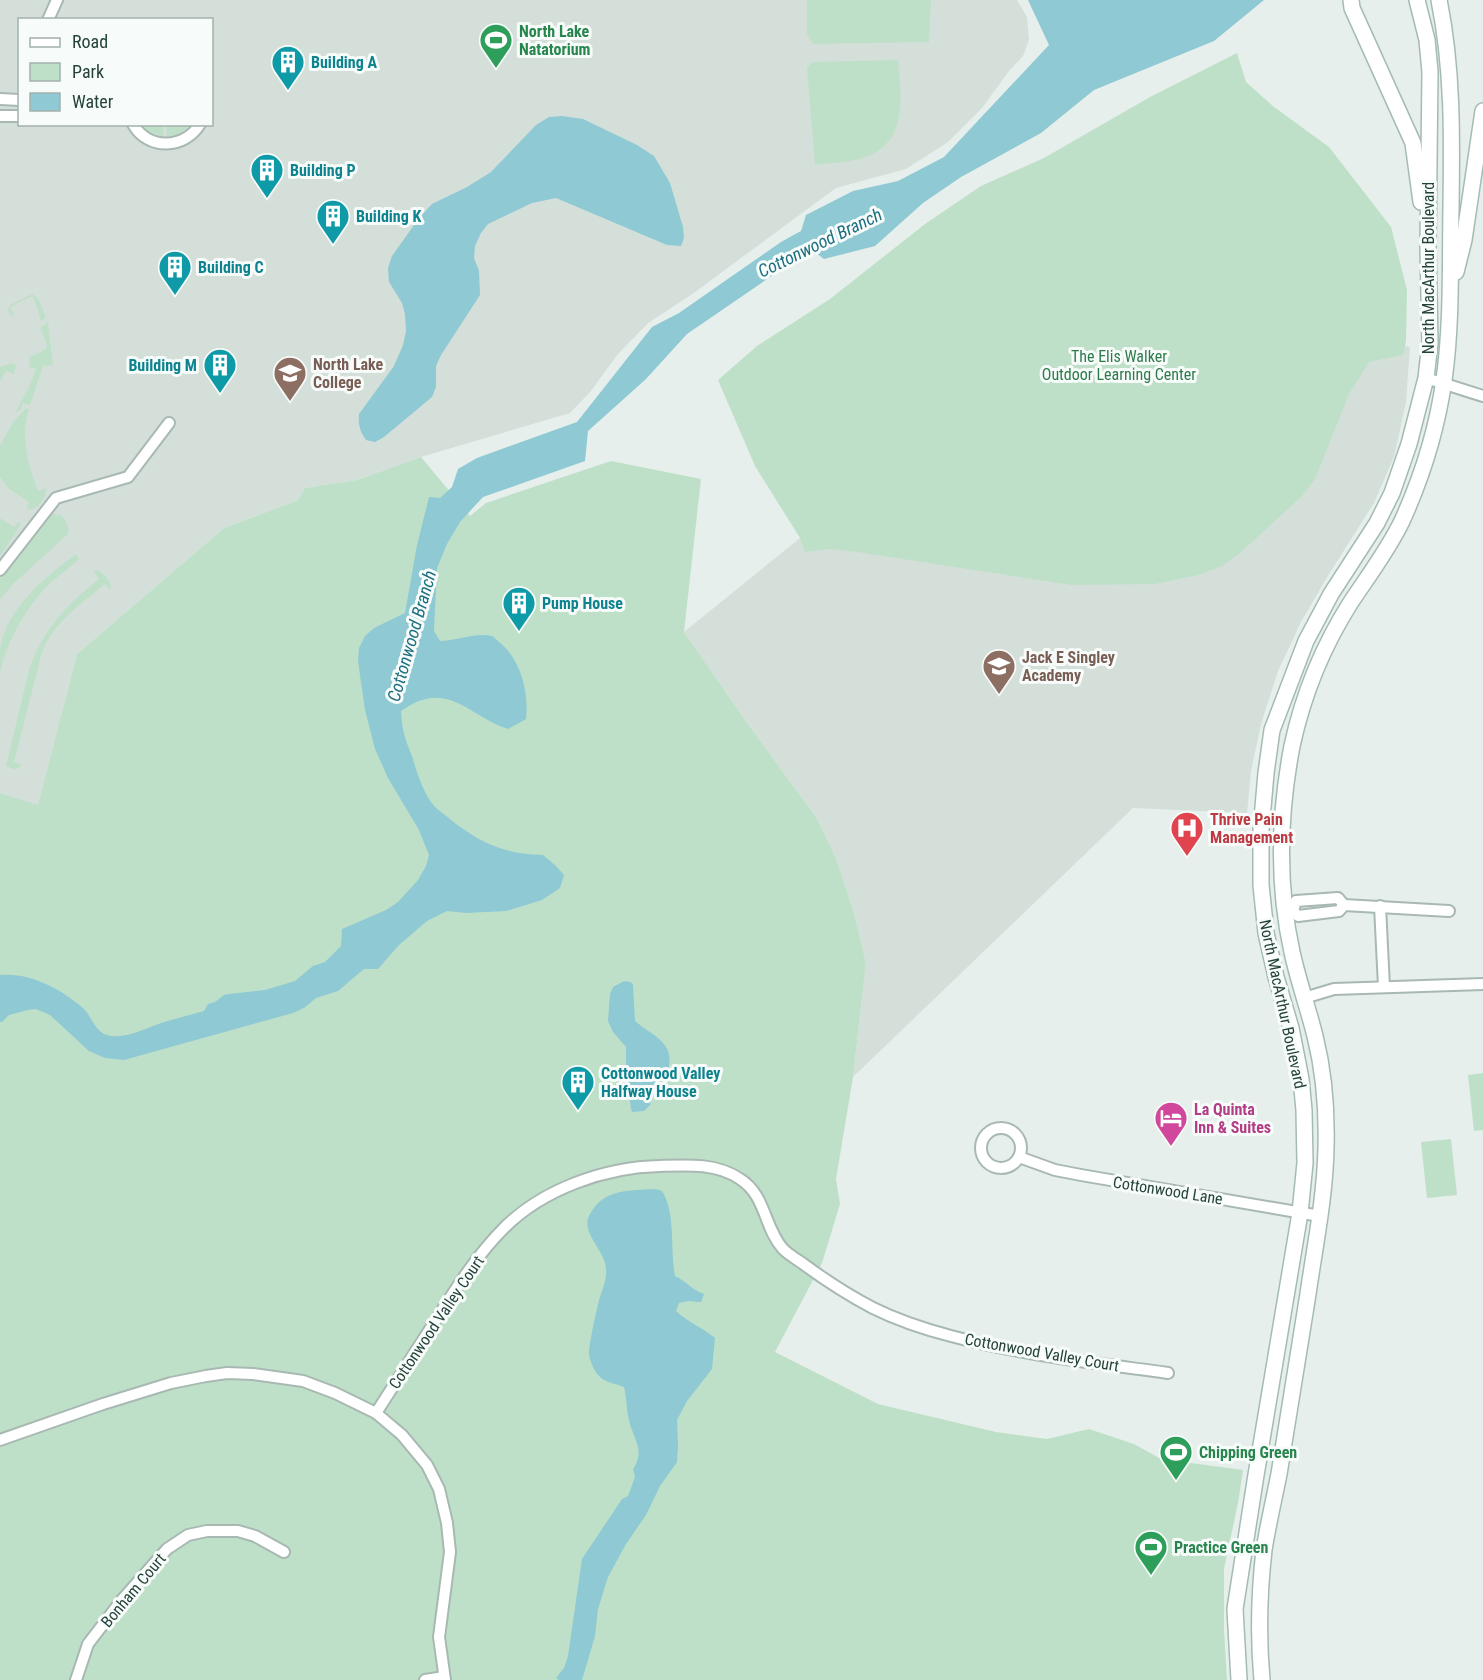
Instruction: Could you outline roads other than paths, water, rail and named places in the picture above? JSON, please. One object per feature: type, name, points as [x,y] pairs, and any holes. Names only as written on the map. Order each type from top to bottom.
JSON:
[{"type":"main road","points":[[1351,0],[1352,8],[1413,143],[1428,247]]},
{"type":"main road","name":"North MacArthur Boulevard","points":[[1262,1680],[1259,1606],[1264,1550],[1279,1474],[1320,1216],[1326,1140],[1324,1095],[1316,1040],[1292,953],[1289,911],[1281,872],[1282,824],[1296,729],[1312,678],[1329,640],[1350,603],[1385,552],[1400,524],[1414,492],[1433,435],[1444,383],[1449,304],[1452,151],[1451,90],[1446,36],[1439,0]]},
{"type":"main road","name":"North MacArthur Boulevard","points":[[1239,1680],[1235,1609],[1300,1213],[1305,1163],[1301,1079],[1291,1028],[1266,933],[1261,885],[1261,823],[1266,773],[1272,730],[1294,669],[1331,594],[1377,523],[1392,493],[1409,444],[1426,378],[1430,344],[1428,247],[1430,72],[1427,40],[1418,4]]},
{"type":"main road","points":[[1449,304],[1464,240],[1483,111]]},
{"type":"main road","points":[[1261,823],[1282,824]]},
{"type":"street","points":[[49,18],[57,0]]},
{"type":"street","points":[[0,99],[18,100]]},
{"type":"street","points":[[0,116],[18,116]]},
{"type":"street","points":[[135,126],[143,137],[167,144],[179,142],[190,136],[198,126]]},
{"type":"street","points":[[1426,378],[1483,396]]},
{"type":"street","points":[[0,570],[56,498],[128,477],[169,423]]},
{"type":"street","points":[[1289,911],[1298,916],[1338,911],[1344,905],[1449,911]]},
{"type":"street","points":[[1380,906],[1384,987]]},
{"type":"street","points":[[1304,998],[1334,989],[1483,984]]},
{"type":"street","name":"Cottonwood Lane","points":[[1019,1157],[1055,1170],[1106,1180],[1201,1194],[1320,1216]]},
{"type":"street","name":"Cottonwood Valley Court","points":[[376,1413],[459,1284],[486,1247],[506,1227],[536,1204],[569,1186],[605,1174],[647,1166],[687,1165],[717,1168],[740,1178],[754,1190],[783,1249],[833,1285],[899,1319],[933,1331],[1001,1349],[1168,1373]]},
{"type":"street","points":[[0,1440],[171,1383],[227,1373],[303,1381],[335,1393],[376,1413],[402,1435],[427,1465],[438,1489],[447,1523],[450,1552],[439,1637],[445,1678],[425,1680]]},
{"type":"street","name":"Bonham Court","points":[[76,1680],[88,1644],[121,1601],[167,1549],[188,1535],[207,1531],[238,1531],[255,1536],[284,1552]]},
{"type":"water","name":"Cottonwood Branch","points":[[1028,0],[1264,0],[1214,41],[1094,90],[1041,133],[961,177],[923,203],[875,246],[824,259],[811,249],[687,334],[646,379],[588,431],[585,461],[483,497],[460,522],[447,544],[437,568],[434,631],[440,641],[479,635],[492,636],[507,649],[518,667],[525,688],[526,719],[508,729],[456,702],[431,698],[417,702],[401,711],[406,739],[421,783],[435,807],[471,834],[493,846],[517,853],[543,855],[564,875],[560,888],[542,900],[506,911],[466,913],[447,911],[427,921],[399,945],[378,969],[364,969],[338,991],[316,998],[304,1008],[124,1060],[105,1058],[89,1051],[50,1015],[36,1009],[9,1015],[0,1022],[0,975],[23,976],[44,983],[65,994],[83,1008],[98,1029],[106,1035],[131,1034],[204,1011],[208,1004],[224,995],[265,990],[295,981],[313,966],[325,962],[341,946],[342,929],[386,910],[398,902],[418,880],[429,855],[419,830],[388,778],[375,749],[365,710],[358,661],[359,648],[365,636],[374,628],[405,613],[417,545],[429,497],[440,498],[452,487],[458,469],[477,458],[577,422],[652,327],[679,313],[781,242],[801,231],[806,215],[853,191],[898,181],[944,157],[1049,45]]},
{"type":"water","points":[[549,117],[583,119],[637,145],[654,156],[670,183],[683,227],[684,238],[681,246],[667,245],[556,198],[532,203],[488,224],[475,246],[474,258],[479,271],[480,295],[441,355],[436,366],[436,387],[432,397],[384,437],[375,442],[366,440],[360,428],[359,414],[394,366],[406,331],[402,303],[389,282],[388,268],[392,256],[432,204],[491,172],[536,125]]},
{"type":"water","points":[[624,981],[633,984],[635,1021],[661,1041],[669,1053],[668,1070],[653,1095],[650,1105],[644,1111],[632,1112],[626,1070],[626,1047],[613,1032],[608,1021],[610,994],[613,987]]},
{"type":"water","points":[[655,1189],[662,1191],[669,1209],[675,1276],[704,1294],[701,1302],[679,1303],[676,1311],[715,1338],[712,1369],[687,1401],[677,1420],[677,1462],[660,1486],[646,1515],[626,1544],[608,1577],[598,1609],[595,1636],[582,1680],[559,1680],[556,1678],[564,1668],[568,1656],[582,1559],[622,1499],[628,1496],[635,1477],[633,1469],[639,1450],[628,1416],[624,1387],[601,1378],[594,1369],[590,1357],[593,1328],[606,1273],[605,1262],[590,1235],[588,1221],[596,1206],[610,1195]]},
{"type":"place","name":"North Lake Natatorium","points":[[496,69]]},
{"type":"place","name":"Building A","points":[[288,91]]},
{"type":"place","name":"Building P","points":[[267,199]]},
{"type":"place","name":"Building K","points":[[333,245]]},
{"type":"place","name":"Building C","points":[[175,296]]},
{"type":"place","name":"Building M","points":[[220,394]]},
{"type":"place","name":"North Lake College","points":[[290,402]]},
{"type":"place","name":"Pump House","points":[[519,632]]},
{"type":"place","name":"Jack E Singley Academy","points":[[999,695]]},
{"type":"place","name":"Thrive Pain Management","points":[[1187,857]]},
{"type":"place","name":"Cottonwood Valley Halfway House","points":[[578,1111]]},
{"type":"place","name":"La Quinta Inn & Suites","points":[[1171,1147]]},
{"type":"place","name":"Chipping Green","points":[[1176,1481]]},
{"type":"place","name":"Practice Green","points":[[1151,1576]]},
{"type":"park label","name":"The Elis Walker Outdoor Learning Center","points":[[1119,365]]}]
